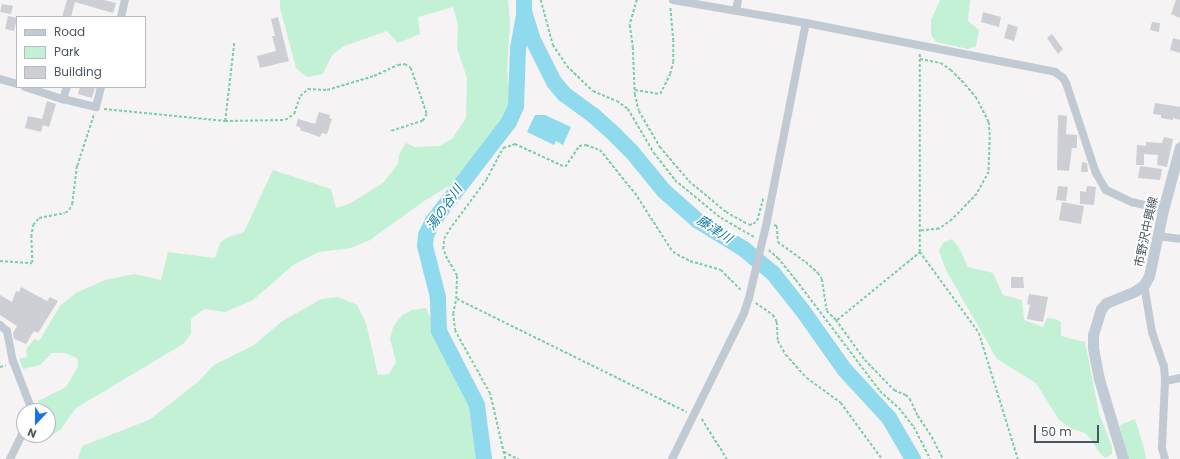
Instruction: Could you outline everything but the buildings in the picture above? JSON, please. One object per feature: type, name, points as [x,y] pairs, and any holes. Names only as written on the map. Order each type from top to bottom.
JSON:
[{"type":"main road","name":"市野沢中興線","points":[[1123,459],[1099,379],[1093,347],[1093,335],[1101,309],[1106,303],[1135,291],[1144,285],[1149,276],[1163,210],[1180,147]]},
{"type":"street","points":[[121,16],[126,0]]},
{"type":"street","points":[[736,10],[738,0]]},
{"type":"street","points":[[672,4],[736,10],[1048,70],[1059,75],[1066,84],[1096,173],[1106,190],[1132,202],[1163,210]]},
{"type":"street","points":[[672,459],[744,313],[749,298],[767,222],[806,23]]},
{"type":"street","points":[[0,79],[16,84]]},
{"type":"street","points":[[28,88],[96,107],[101,88]]},
{"type":"street","points":[[63,99],[66,88]]},
{"type":"street","points":[[1157,236],[1180,239]]},
{"type":"street","points":[[1144,285],[1152,332],[1164,366],[1165,381],[1162,448],[1165,459]]},
{"type":"street","points":[[0,325],[7,331],[13,361],[29,403]]},
{"type":"street","points":[[1165,381],[1180,378]]},
{"type":"street","points":[[10,459],[18,443]]},
{"type":"path","points":[[541,0],[554,45],[566,66],[593,91],[617,101],[628,109],[654,154],[675,180],[721,218],[762,244],[778,258],[880,392],[899,408],[914,427],[930,459]]},
{"type":"path","points":[[637,0],[630,25],[633,47],[635,90],[639,111],[660,147],[689,181],[726,212],[749,225],[757,221],[761,200],[765,195],[772,196]]},
{"type":"path","points":[[635,90],[660,94],[670,74],[673,62],[672,4]]},
{"type":"path","points":[[225,121],[234,43]]},
{"type":"path","points":[[920,45],[920,252],[979,333],[1018,459]]},
{"type":"path","points":[[920,59],[941,63],[962,81],[976,97],[989,122],[990,138],[989,172],[977,194],[961,211],[939,229],[920,230]]},
{"type":"path","points":[[0,261],[32,263],[31,237],[33,225],[39,218],[65,213],[69,210],[72,204],[77,166],[96,107],[108,111],[225,121],[285,120],[294,114],[300,96],[308,89],[327,90],[368,78],[398,65],[405,64],[411,68],[427,114],[423,121],[390,132]]},
{"type":"path","points":[[505,459],[490,394],[455,331],[453,314],[456,299],[457,276],[443,249],[444,239],[449,230],[486,180],[503,148],[515,144],[565,167],[579,146],[586,145],[600,150],[635,193],[673,252],[690,261],[721,270],[749,298],[773,315],[777,322],[778,341],[786,355],[807,378],[841,403],[882,459]]},
{"type":"path","points":[[767,222],[777,226],[778,242],[806,262],[818,273],[822,279],[825,307],[871,367],[894,390],[910,398],[918,416],[932,437],[943,459]]},
{"type":"path","points":[[836,320],[920,252]]},
{"type":"path","points":[[456,299],[695,413],[727,459]]},
{"type":"path","points":[[504,452],[518,459]]},
{"type":"green space","points":[[280,0],[508,0],[510,24],[507,71],[511,104],[478,158],[454,183],[424,201],[370,240],[351,248],[319,252],[293,265],[253,300],[225,312],[204,309],[191,319],[191,334],[183,344],[76,408],[61,429],[56,433],[56,403],[37,403],[38,401],[66,387],[78,367],[77,358],[65,353],[52,353],[40,365],[23,369],[19,359],[27,357],[26,350],[34,339],[39,341],[60,306],[76,293],[105,280],[134,274],[161,280],[168,252],[215,258],[220,243],[226,238],[244,232],[273,170],[331,189],[336,208],[349,204],[383,183],[398,164],[399,155],[406,143],[415,147],[439,146],[452,139],[466,118],[467,78],[457,48],[458,25],[453,7],[418,17],[420,34],[398,43],[387,31],[344,46],[332,55],[323,74],[307,77],[296,68],[280,8]]},
{"type":"green space","points":[[940,0],[970,0],[968,21],[979,30],[976,46],[968,49],[936,42],[931,35],[931,20]]},
{"type":"green space","points":[[952,239],[958,246],[968,267],[993,273],[1003,295],[1022,300],[1024,320],[1043,327],[1047,318],[1055,319],[1061,322],[1061,336],[1085,342],[1099,413],[1112,447],[1112,454],[1105,458],[1085,433],[1072,429],[1059,420],[1036,383],[997,359],[946,270],[939,251],[943,243]]},
{"type":"green space","points":[[338,297],[357,305],[366,323],[378,375],[389,374],[396,362],[390,339],[393,327],[402,315],[412,310],[426,308],[474,405],[478,459],[78,459],[82,446],[149,420],[198,382],[214,365],[254,345],[281,322],[321,299]]},
{"type":"green space","points":[[1135,419],[1146,459],[1127,459],[1120,425]]},
{"type":"water","points":[[535,115],[545,115],[571,127],[563,145],[556,141],[554,145],[527,132]]},
{"type":"waterway","name":"藤津川","points":[[524,0],[524,11],[532,38],[554,82],[564,94],[593,115],[616,136],[632,152],[664,191],[698,221],[744,249],[773,273],[803,311],[844,369],[889,418],[913,459]]},
{"type":"waterway","name":"湯の谷川","points":[[484,459],[477,405],[439,331],[438,297],[425,246],[426,235],[433,221],[509,122],[516,106],[518,49],[524,16]]}]
